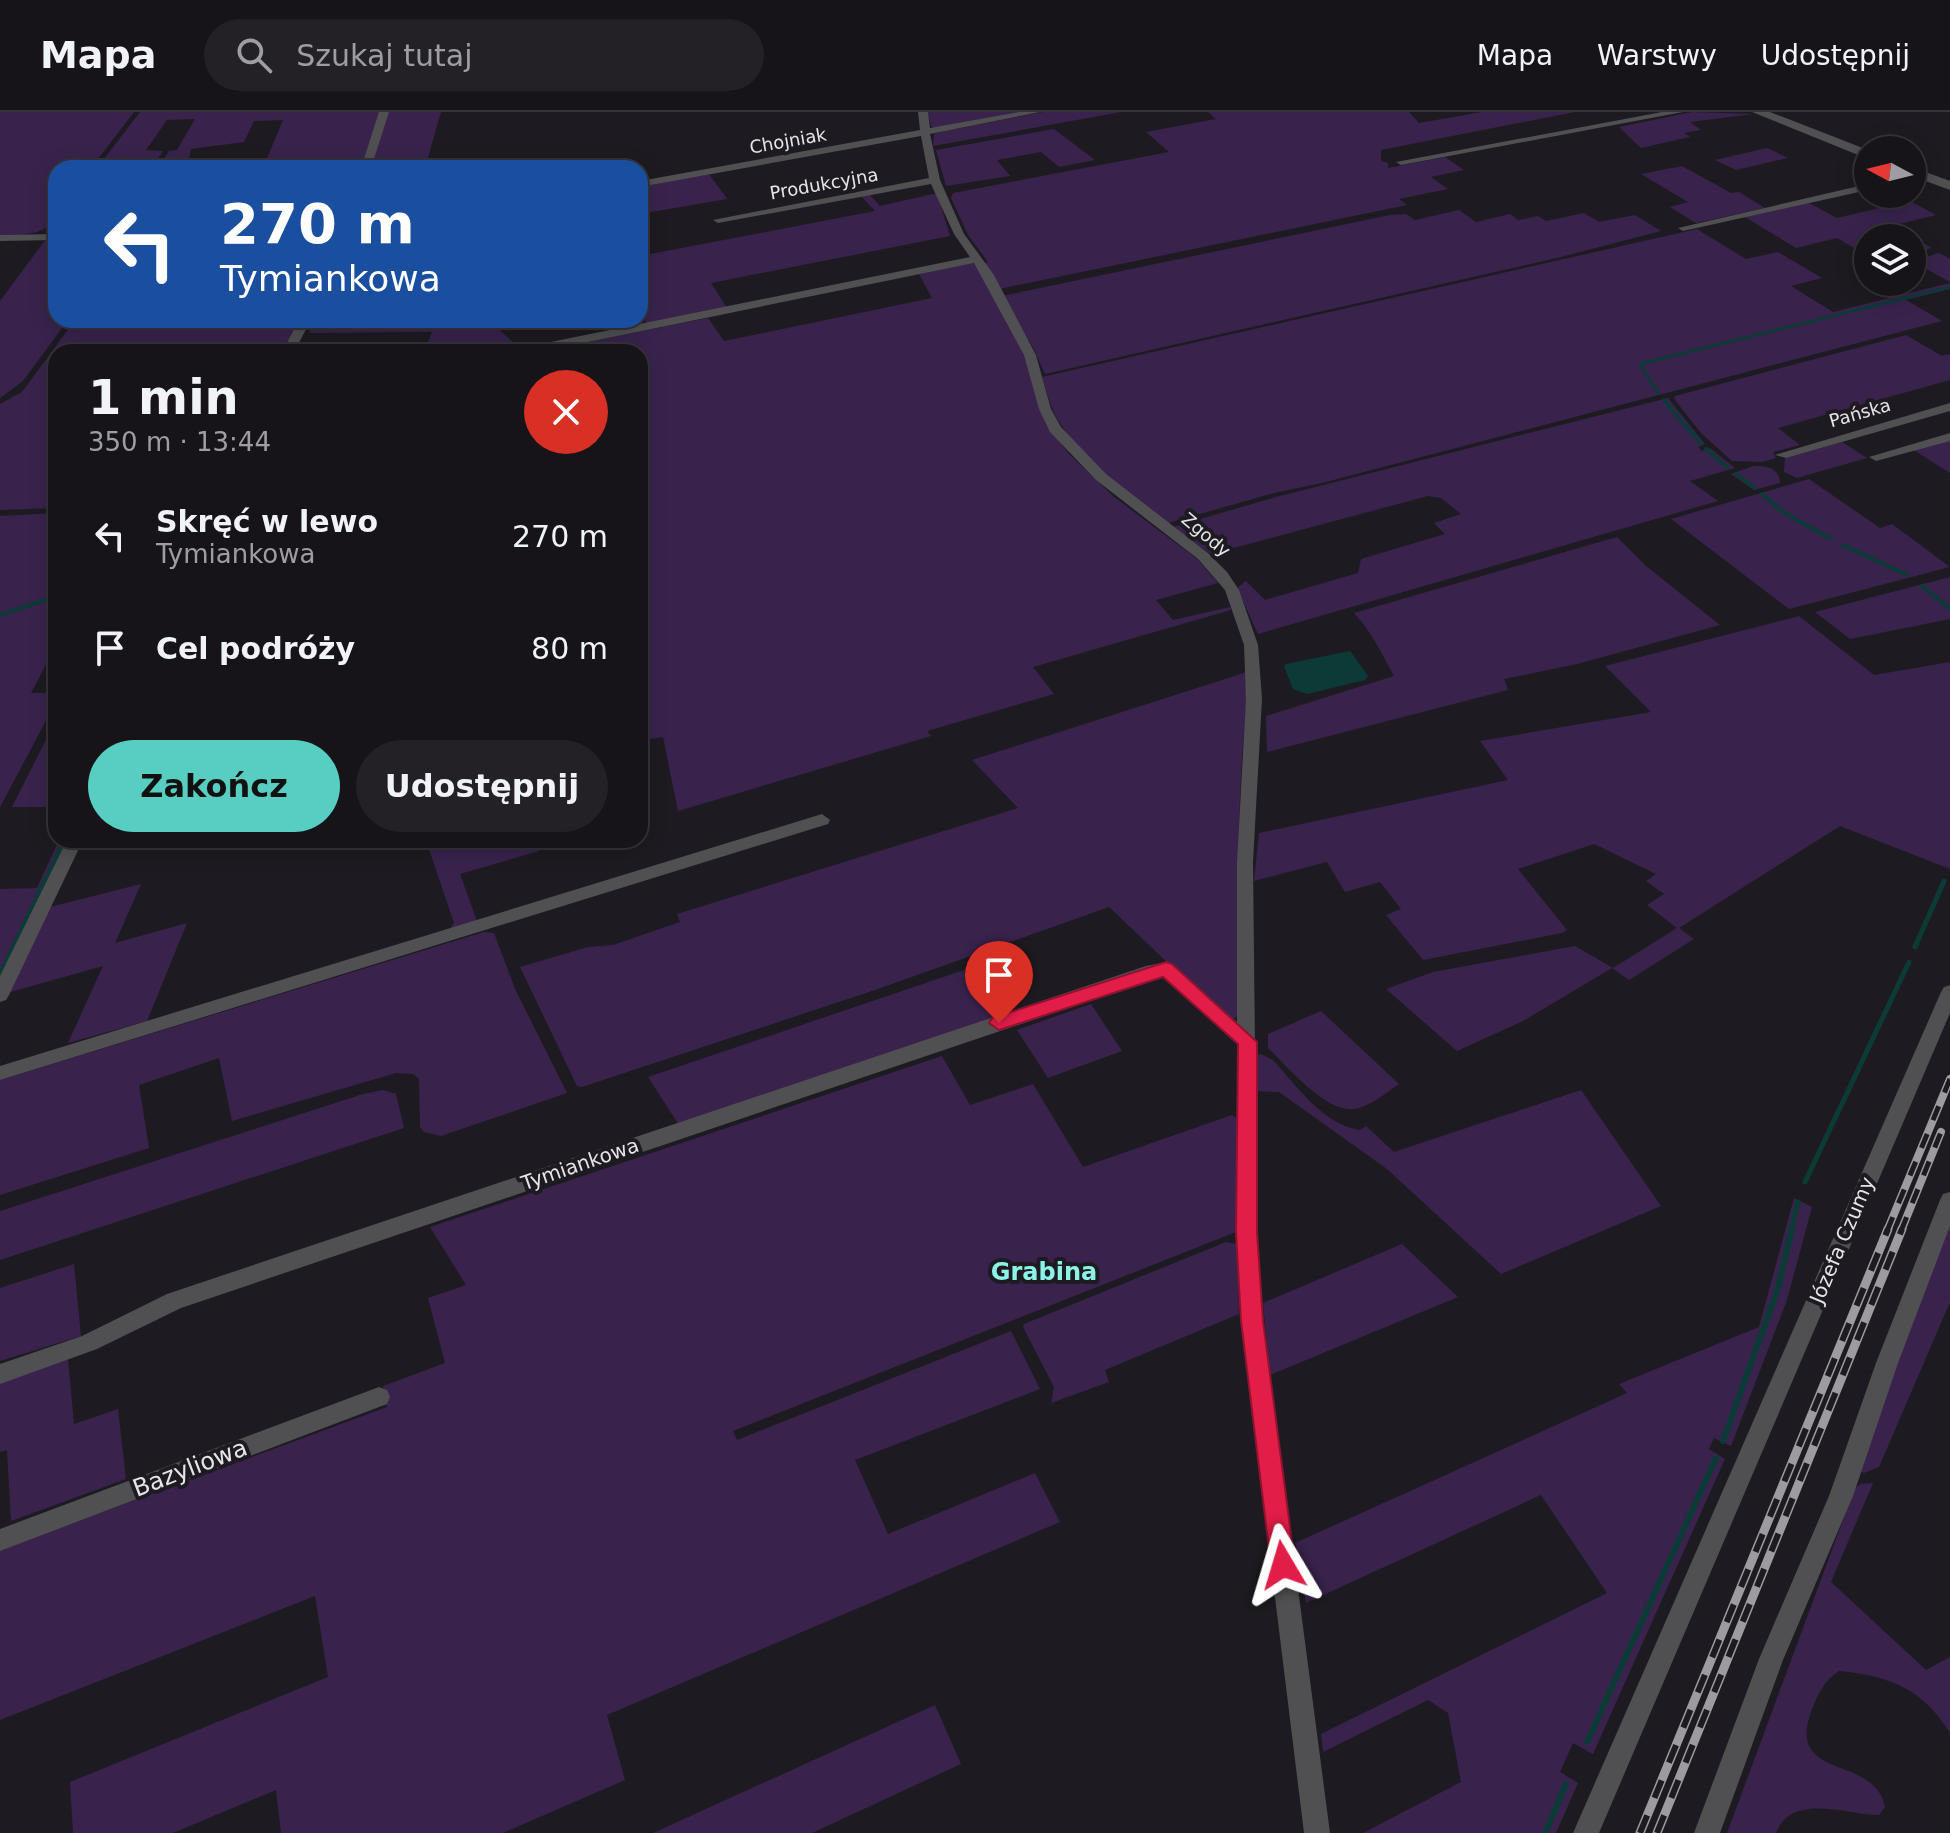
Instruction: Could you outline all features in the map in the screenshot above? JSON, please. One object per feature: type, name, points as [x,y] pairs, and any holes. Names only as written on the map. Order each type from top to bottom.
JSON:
[{"type":"street","points":[[369,160],[384,112]]},
{"type":"street","name":"Zgody","points":[[923,112],[928,156],[935,180],[959,234],[978,259],[1030,355],[1045,409],[1055,429],[1101,477],[1203,556],[1227,581],[1237,602],[1255,666],[1245,862],[1247,1232],[1252,1321],[1317,1833]]},
{"type":"street","name":"Chojniak","points":[[648,183],[1035,112]]},
{"type":"street","points":[[1401,162],[1678,112]]},
{"type":"street","points":[[1758,112],[1854,150]]},
{"type":"street","points":[[1926,178],[1950,186]]},
{"type":"street","name":"Produkcyjna","points":[[718,220],[935,180]]},
{"type":"street","points":[[1683,228],[1854,190]]},
{"type":"street","points":[[0,238],[48,237]]},
{"type":"street","points":[[648,326],[978,259]]},
{"type":"street","points":[[561,344],[639,328]]},
{"type":"street","name":"Pańska","points":[[1781,455],[1950,407]]},
{"type":"street","points":[[1876,457],[1950,437]]},
{"type":"street","points":[[0,1073],[822,820]]},
{"type":"street","points":[[0,995],[71,848]]},
{"type":"street","name":"Tymiankowa","points":[[0,1374],[127,1328],[174,1301],[1166,969],[1247,1042]]},
{"type":"street","name":"Józefa Czumy","points":[[1586,1833],[1950,992]]},
{"type":"street","points":[[1707,1833],[1771,1659],[1841,1496],[1887,1363],[1950,1200]]},
{"type":"street","name":"Bazyliowa","points":[[0,1540],[379,1397]]},
{"type":"shaded area","points":[[0,112],[134,112],[97,160],[48,160],[48,226],[45,229],[0,235]]},
{"type":"shaded area","points":[[140,112],[381,112],[364,160],[266,160],[283,120],[254,121],[244,142],[191,149],[189,158],[204,160],[163,160],[169,151],[177,150],[195,119],[167,120],[146,150],[163,151],[157,160],[103,160]]},
{"type":"shaded area","points":[[388,112],[441,112],[427,160],[373,160]]},
{"type":"shaded area","points":[[928,112],[1025,112],[935,128],[931,126]]},
{"type":"shaded area","points":[[1043,112],[1121,112],[933,146],[934,134]]},
{"type":"shaded area","points":[[1208,112],[1409,112],[1419,123],[1482,112],[1575,112],[1381,150],[1381,161],[1388,163],[1388,168],[1445,157],[1464,170],[1431,177],[1448,189],[1399,199],[1407,205],[999,289],[984,263],[988,262],[968,235],[951,198],[953,193],[1169,152],[1146,132],[1216,119]]},
{"type":"shaded area","points":[[1692,112],[1754,114],[1690,122],[1701,130],[1684,133],[1690,137],[1641,148],[1619,127]]},
{"type":"shaded area","points":[[1054,129],[1095,160],[1059,167],[1041,152],[997,160],[1010,176],[946,186],[936,150]]},
{"type":"shaded area","points":[[1767,148],[1788,158],[1736,170],[1715,160]]},
{"type":"shaded area","points":[[1682,166],[1731,193],[1739,192],[1765,208],[1696,223],[1670,207],[1688,202],[1641,174]]},
{"type":"shaded area","points":[[709,174],[727,199],[648,213],[648,185]]},
{"type":"shaded area","points":[[937,193],[950,236],[711,283],[727,308],[648,324],[648,254],[875,211],[861,196],[869,194],[880,206]]},
{"type":"shaded area","points":[[1809,203],[1837,218],[1880,208],[1923,208],[1936,215],[1899,224],[1854,224],[1854,248],[1837,238],[1796,248],[1745,217]]},
{"type":"shaded area","points":[[1459,210],[1476,222],[1510,214],[1518,220],[1538,216],[1546,221],[1584,213],[1599,222],[1635,215],[1661,231],[1557,258],[1045,374],[1034,349],[1002,296],[1390,215],[1406,214],[1415,220]]},
{"type":"shaded area","points":[[1697,229],[1746,259],[1778,252],[1822,278],[1791,286],[1833,312],[1898,296],[1922,296],[1906,300],[1942,321],[1168,523],[1124,490],[1082,452],[1057,418],[1042,377]]},
{"type":"shaded area","points":[[48,239],[48,328],[62,328],[23,381],[0,398],[0,301]]},
{"type":"shaded area","points":[[1939,253],[1950,259],[1950,282],[1926,269],[1926,257]]},
{"type":"shaded area","points":[[973,263],[978,266],[1024,351],[1046,424],[1069,454],[1113,496],[1197,559],[1218,583],[1156,600],[1173,620],[1230,607],[1231,610],[1033,667],[1054,694],[927,731],[931,736],[678,811],[663,737],[648,739],[648,344],[578,344],[708,318],[724,341],[932,298],[919,274]]},
{"type":"shaded area","points":[[1950,283],[1950,289],[1926,295],[1926,289]]},
{"type":"shaded area","points":[[69,328],[296,328],[288,344],[57,344]]},
{"type":"shaded area","points":[[311,328],[497,328],[515,344],[427,344],[432,332],[309,333]]},
{"type":"shaded area","points":[[1906,335],[1942,356],[1950,354],[1950,380],[1778,428],[1800,445],[1773,452],[1776,458],[1762,462],[1732,461],[1702,434],[1674,399],[1675,396]]},
{"type":"shaded area","points":[[48,357],[48,508],[0,510],[0,404],[22,392]]},
{"type":"shaded area","points":[[1668,398],[1705,444],[1698,447],[1702,451],[1710,448],[1735,468],[1690,481],[1718,501],[1258,634],[1237,588],[1246,581],[1265,600],[1358,573],[1361,559],[1445,534],[1434,523],[1461,514],[1441,498],[1428,496],[1211,554],[1173,527],[1276,497]]},
{"type":"shaded area","points":[[1950,439],[1950,473],[1912,449]]},
{"type":"shaded area","points":[[1842,442],[1867,458],[1797,478],[1784,472],[1785,458]]},
{"type":"shaded area","points":[[1753,466],[1774,471],[1780,483],[1754,490],[1731,474]]},
{"type":"shaded area","points":[[1809,479],[1880,528],[1892,524],[1950,567],[1789,609],[1671,519]]},
{"type":"shaded area","points":[[48,513],[48,661],[31,693],[48,693],[48,717],[0,807],[0,516]]},
{"type":"shaded area","points":[[1617,537],[1646,566],[1720,625],[1577,664],[1504,679],[1508,690],[1267,752],[1266,716],[1394,676],[1371,635],[1354,613]]},
{"type":"shaded area","points":[[1950,577],[1950,619],[1850,639],[1815,612]]},
{"type":"shaded area","points":[[1799,616],[1874,675],[1950,662],[1950,869],[1840,826],[1679,928],[1694,939],[1629,980],[1612,968],[1523,1021],[1457,1051],[1386,989],[1433,972],[1575,946],[1613,968],[1677,928],[1647,905],[1664,894],[1646,881],[1656,874],[1594,844],[1518,869],[1567,930],[1423,960],[1386,915],[1401,909],[1380,882],[1345,892],[1327,862],[1254,881],[1259,833],[1508,780],[1480,741],[1651,712],[1605,666]]},
{"type":"shaded area","points":[[1350,651],[1368,676],[1365,680],[1307,694],[1293,689],[1284,666],[1286,664]]},
{"type":"shaded area","points":[[1250,671],[1240,800],[1239,1015],[1235,1018],[1227,1019],[1109,907],[875,990],[582,1087],[577,1086],[520,967],[588,947],[613,945],[680,922],[677,914],[1018,808],[972,760]]},
{"type":"shaded area","points":[[48,736],[48,807],[12,807]]},
{"type":"shaded area","points":[[55,848],[67,848],[0,986],[0,889],[37,888]]},
{"type":"shaded area","points":[[429,848],[539,848],[539,851],[460,874],[477,921],[450,929],[454,923]]},
{"type":"shaded area","points":[[141,884],[115,943],[187,923],[147,1021],[68,1043],[103,966],[7,993],[50,907]]},
{"type":"shaded area","points":[[484,932],[494,933],[515,989],[567,1093],[441,1136],[424,1132],[420,1127],[419,1079],[413,1074],[396,1073],[232,1121],[219,1058],[139,1085],[149,1148],[0,1195],[0,1080]]},
{"type":"shaded area","points":[[970,968],[998,1016],[679,1125],[648,1077]]},
{"type":"shaded area","points":[[1091,1004],[1122,1051],[1048,1078],[1017,1030]]},
{"type":"shaded area","points":[[1321,1011],[1399,1084],[1365,1106],[1343,1108],[1319,1096],[1268,1048],[1268,1034]]},
{"type":"shaded area","points":[[1261,1054],[1273,1060],[1322,1112],[1346,1126],[1360,1130],[1366,1126],[1394,1152],[1581,1090],[1661,1206],[1501,1274],[1387,1169],[1279,1092],[1255,1091],[1255,1056]]},
{"type":"shaded area","points":[[942,1056],[970,1105],[1033,1084],[1083,1167],[1232,1115],[1238,1119],[1236,1232],[733,1431],[737,1440],[1011,1331],[1040,1389],[855,1460],[888,1534],[1035,1473],[1060,1522],[607,1715],[625,1780],[503,1833],[281,1833],[276,1790],[173,1833],[73,1833],[70,1782],[328,1677],[315,1596],[0,1720],[0,1550],[387,1407],[383,1386],[445,1363],[428,1298],[466,1285],[430,1227]]},
{"type":"shaded area","points":[[383,1090],[396,1094],[404,1128],[0,1260],[0,1211]]},
{"type":"shaded area","points":[[1794,1198],[1812,1207],[1787,1300],[1731,1446],[1714,1438],[1709,1449],[1725,1459],[1593,1754],[1573,1743],[1560,1772],[1578,1783],[1556,1833],[1363,1833],[1461,1782],[1448,1713],[1428,1700],[1323,1752],[1321,1734],[1607,1593],[1541,1495],[1306,1603],[1295,1543],[1627,1393],[1619,1384],[1759,1327]]},
{"type":"shaded area","points":[[1950,1221],[1950,1302],[1879,1467],[1864,1473],[1858,1470]]},
{"type":"shaded area","points":[[1226,1242],[1237,1244],[1239,1314],[1105,1370],[1109,1382],[1051,1403],[1054,1387],[1024,1324]]},
{"type":"shaded area","points":[[1402,1244],[1458,1297],[1270,1375],[1263,1303]]},
{"type":"shaded area","points":[[74,1264],[81,1336],[0,1361],[0,1288]]},
{"type":"shaded area","points":[[68,1359],[74,1424],[118,1409],[126,1479],[11,1521],[7,1450],[0,1452],[0,1380]]},
{"type":"shaded area","points":[[1873,1483],[1831,1582],[1926,1670],[1950,1657],[1950,1733],[1928,1705],[1904,1687],[1874,1677],[1839,1671],[1825,1684],[1811,1712],[1807,1734],[1811,1749],[1821,1759],[1866,1780],[1878,1791],[1885,1807],[1879,1815],[1807,1809],[1784,1820],[1776,1833],[1727,1833],[1855,1488]]},
{"type":"shaded area","points":[[935,1705],[961,1764],[812,1833],[653,1833]]},
{"type":"waterway","points":[[1658,393],[1640,364],[1950,287]]},
{"type":"waterway","points":[[1664,400],[1701,444]]},
{"type":"waterway","points":[[1706,449],[1727,467]]},
{"type":"waterway","points":[[1736,474],[1755,488]]},
{"type":"waterway","points":[[1762,494],[1783,512],[1831,539]]},
{"type":"waterway","points":[[1843,545],[1907,575]]},
{"type":"waterway","points":[[1922,586],[1950,609]]},
{"type":"waterway","points":[[0,615],[48,599]]},
{"type":"waterway","points":[[0,975],[61,848]]},
{"type":"waterway","points":[[1915,947],[1944,881]]},
{"type":"waterway","points":[[1805,1182],[1909,962]]},
{"type":"waterway","points":[[1791,1231],[1798,1202]]},
{"type":"waterway","points":[[1723,1441],[1777,1291],[1792,1229]]},
{"type":"waterway","points":[[1587,1742],[1716,1458]]},
{"type":"waterway","points":[[1545,1833],[1566,1784]]},
{"type":"railway","points":[[1887,1231],[1950,1079]]},
{"type":"railway","points":[[1901,1231],[1941,1132]]},
{"type":"railway","points":[[1640,1833],[1888,1229]]},
{"type":"railway","points":[[1657,1833],[1902,1229]]},
{"type":"district","name":"Grabina","points":[[1044,1272]]},
{"type":"route","points":[[999,1023],[1166,969],[1247,1042],[1247,1232],[1252,1321],[1283,1565]]}]
